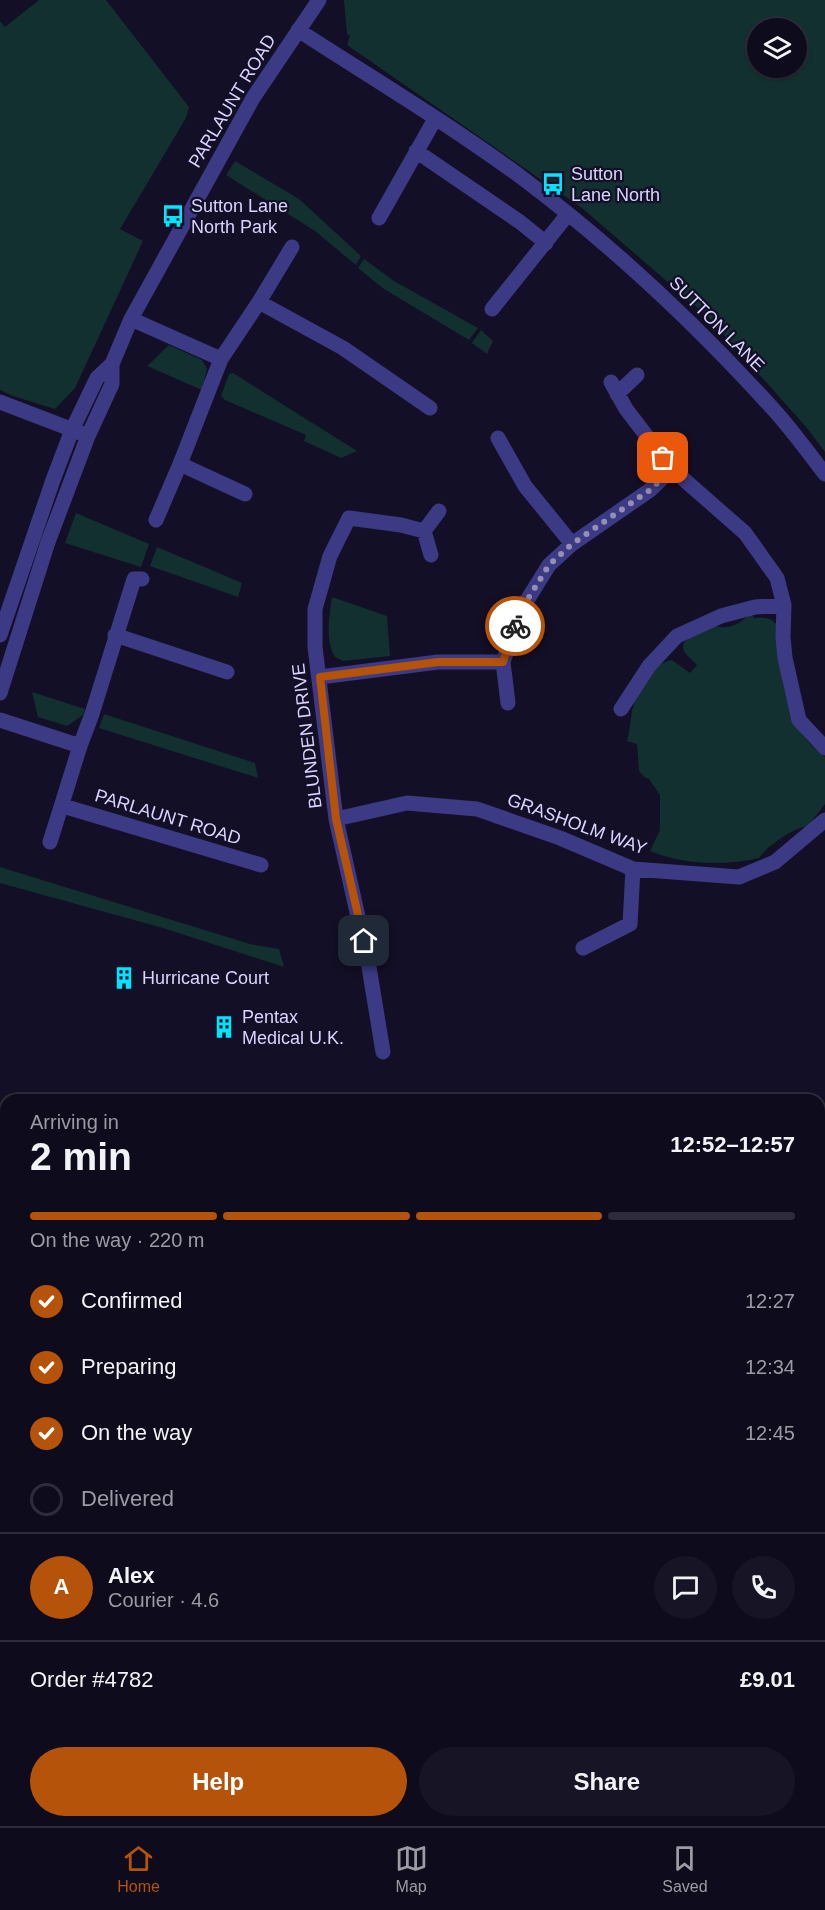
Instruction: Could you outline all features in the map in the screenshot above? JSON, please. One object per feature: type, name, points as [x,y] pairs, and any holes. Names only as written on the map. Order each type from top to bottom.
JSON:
[{"type":"street","name":"PARLAUNT ROAD","points":[[0,635],[72,430],[98,378],[112,364],[131,319],[253,98],[319,0]]},
{"type":"street","name":"SUTTON LANE","points":[[298,30],[435,119],[568,214],[716,347],[776,412],[825,474]]},
{"type":"street","points":[[379,218],[435,119]]},
{"type":"street","points":[[416,151],[520,222],[546,243]]},
{"type":"street","points":[[492,309],[568,214]]},
{"type":"street","points":[[156,520],[221,359],[292,247]]},
{"type":"street","points":[[259,302],[343,348],[430,408]]},
{"type":"street","points":[[131,319],[221,359]]},
{"type":"street","name":"PARLAUNT ROAD","points":[[0,693],[48,542],[88,436],[112,384],[112,364]]},
{"type":"street","points":[[637,375],[614,388],[672,469],[745,533],[777,578],[783,605],[785,658],[799,720],[825,748]]},
{"type":"street","points":[[0,402],[88,436]]},
{"type":"street","points":[[498,438],[525,486],[572,544]]},
{"type":"street","points":[[180,464],[245,494]]},
{"type":"street","points":[[508,704],[503,662],[521,610],[549,565],[572,544],[650,490],[672,469]]},
{"type":"street","points":[[431,555],[424,531],[439,511]]},
{"type":"street","name":"BLUNDEN DRIVE","points":[[383,1052],[368,961],[336,819],[315,647],[315,609],[330,556],[349,518],[401,525],[424,531]]},
{"type":"street","points":[[50,842],[134,579],[142,579]]},
{"type":"street","points":[[621,709],[649,666],[677,636],[721,616],[755,607],[783,605]]},
{"type":"street","points":[[115,635],[227,672]]},
{"type":"street","points":[[320,677],[438,662],[503,662]]},
{"type":"street","points":[[0,720],[80,746]]},
{"type":"street","name":"GRASHOLM WAY","points":[[336,819],[407,803],[477,809],[560,838],[633,869],[739,878],[774,862],[825,820]]},
{"type":"street","name":"PARLAUNT ROAD","points":[[63,806],[261,865]]},
{"type":"street","points":[[583,948],[630,924],[633,869]]},
{"type":"green space","points":[[39,0],[106,0],[189,107],[186,118],[120,229],[143,241],[75,388],[55,409],[0,390],[0,21],[5,27]]},
{"type":"green space","points":[[344,0],[825,0],[825,452],[807,428],[707,316],[582,208],[347,45],[350,36],[347,34]]},
{"type":"green space","points":[[235,161],[299,199],[361,256],[356,265],[315,231],[226,175]]},
{"type":"green space","points":[[364,259],[394,281],[478,328],[469,340],[384,289],[358,268]]},
{"type":"green space","points":[[481,330],[493,341],[487,354],[472,343]]},
{"type":"green space","points":[[169,345],[202,360],[207,369],[202,390],[147,366]]},
{"type":"green space","points":[[233,373],[357,451],[341,458],[304,441],[306,435],[225,400],[221,396],[229,374]]},
{"type":"green space","points":[[76,513],[149,544],[141,567],[65,543]]},
{"type":"green space","points":[[157,547],[242,583],[238,597],[150,566]]},
{"type":"green space","points":[[332,597],[387,616],[390,656],[343,661],[335,657],[329,636]]},
{"type":"green space","points":[[752,614],[754,618],[766,618],[777,625],[783,680],[792,714],[800,730],[825,757],[825,804],[808,826],[781,838],[759,858],[704,863],[663,856],[650,851],[660,830],[660,795],[649,779],[639,771],[637,744],[627,741],[635,700],[649,676],[666,661],[672,660],[690,673],[697,665],[683,649],[686,640],[696,632],[712,625],[732,626]]},
{"type":"green space","points":[[32,692],[85,709],[83,715],[67,726],[38,717]]},
{"type":"green space","points":[[104,714],[255,763],[258,778],[99,728]]},
{"type":"green space","points":[[0,867],[250,944],[279,949],[284,967],[163,928],[0,883]]},
{"type":"way so far","points":[[515,626],[521,610],[549,565],[572,544],[650,490],[672,469],[663,458]]},
{"type":"place","name":"Sutton Lane North","points":[[553,184]]},
{"type":"place","name":"Sutton Lane North Park","points":[[173,216]]},
{"type":"place","name":"Hurricane Court","points":[[124,978]]},
{"type":"place","name":"Pentax Medical U.K.","points":[[224,1027]]},
{"type":"route","points":[[364,941],[336,819],[320,677],[438,662],[503,662],[515,626]]}]
